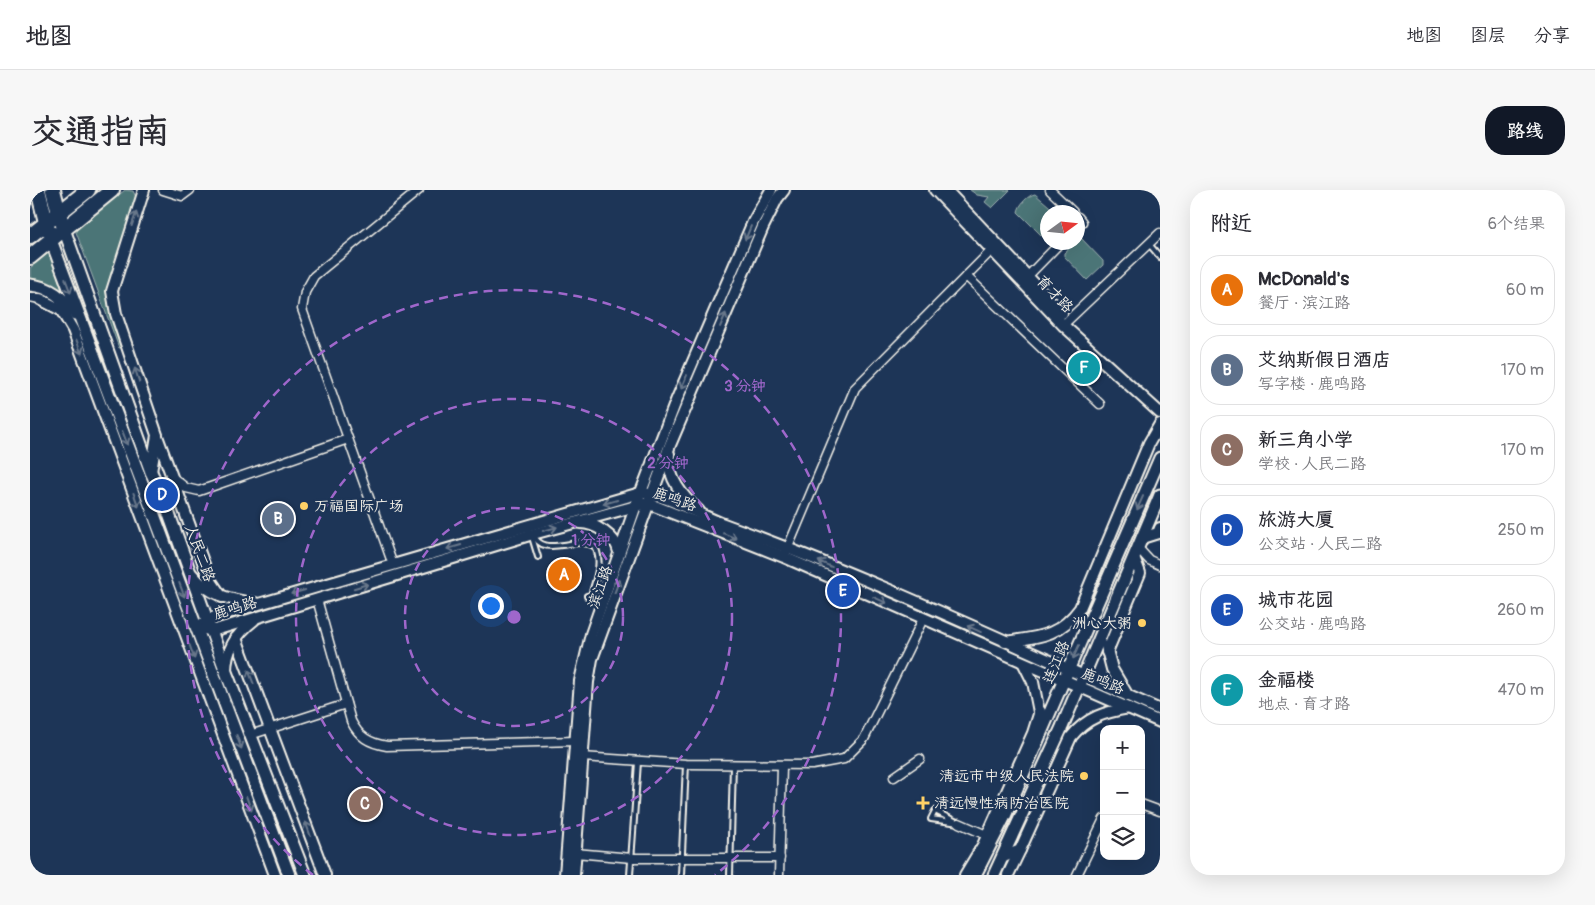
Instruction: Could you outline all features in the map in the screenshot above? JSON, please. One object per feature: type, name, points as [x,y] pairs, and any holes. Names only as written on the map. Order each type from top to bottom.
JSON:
[{"type":"highway","name":"人民二路","points":[[38,190],[51,240]]},
{"type":"highway","name":"人民二路","points":[[54,190],[64,229]]},
{"type":"highway","points":[[30,236],[88,190]]},
{"type":"highway","points":[[30,257],[112,190]]},
{"type":"main road","name":"人民二路","points":[[64,229],[151,472],[304,875]]},
{"type":"main road","name":"人民二路","points":[[51,240],[289,875]]},
{"type":"main road","points":[[30,285],[47,288],[54,292],[65,301],[82,323]]},
{"type":"main road","name":"连江路","points":[[975,875],[991,837],[1041,735],[1160,458]]},
{"type":"main road","name":"连江路","points":[[994,875],[1004,857],[1050,754],[1160,495]]},
{"type":"street","name":"人民二路","points":[[144,190],[112,291],[116,314],[157,435],[209,578],[222,597]]},
{"type":"street","points":[[163,190],[182,196],[190,190]]},
{"type":"street","points":[[393,565],[302,309],[305,292],[314,276],[419,190]]},
{"type":"street","name":"滨江路","points":[[565,875],[580,681],[584,659],[640,493],[676,401],[753,222],[770,190]]},
{"type":"street","name":"滨江路","points":[[574,875],[588,682],[592,658],[670,445],[763,227],[777,199],[784,190]]},
{"type":"street","name":"育才路","points":[[935,190],[992,250],[1025,279]]},
{"type":"street","name":"育才路","points":[[946,190],[1066,322],[1160,413]]},
{"type":"street","points":[[1050,190],[1066,205]]},
{"type":"street","points":[[1066,322],[1160,233]]},
{"type":"street","points":[[786,552],[854,388],[992,250]]},
{"type":"street","points":[[1025,279],[1053,250]]},
{"type":"street","points":[[966,276],[1100,404]]},
{"type":"street","points":[[35,298],[61,310],[73,330],[275,875]]},
{"type":"street","name":"育才路","points":[[1066,322],[1160,404]]},
{"type":"street","points":[[1005,642],[1040,636],[1064,626],[1080,608],[1149,443],[1160,424]]},
{"type":"street","points":[[151,472],[157,435]]},
{"type":"street","points":[[172,477],[186,488],[199,491],[348,439]]},
{"type":"street","points":[[670,445],[669,465],[676,484],[689,502],[705,517]]},
{"type":"street","name":"鹿鸣路","points":[[197,628],[208,619],[640,493],[1005,642],[1129,708],[1160,722]]},
{"type":"street","name":"鹿鸣路","points":[[197,628],[212,631],[532,534],[636,505],[649,498],[705,517],[786,552],[923,619],[1024,664],[1066,675]]},
{"type":"street","points":[[569,524],[587,523],[595,525],[616,544],[619,552]]},
{"type":"street","points":[[1138,548],[1158,533],[1160,528]]},
{"type":"street","points":[[1110,537],[1129,530]]},
{"type":"street","points":[[1138,548],[1148,560],[1160,565]]},
{"type":"street","points":[[1107,652],[1140,573],[1138,548]]},
{"type":"street","points":[[189,570],[202,584],[222,597],[259,604]]},
{"type":"street","points":[[317,599],[346,704],[356,730],[362,737],[378,744],[576,741]]},
{"type":"street","points":[[226,672],[230,649],[236,638],[246,627],[262,615]]},
{"type":"street","points":[[582,757],[638,762],[782,766],[835,762],[844,759],[855,750],[868,732],[923,619]]},
{"type":"street","points":[[1102,631],[1107,652],[1119,683],[1129,696]]},
{"type":"street","points":[[236,638],[325,875]]},
{"type":"street","points":[[1024,664],[1033,682],[1040,711],[1041,735]]},
{"type":"street","name":"鹿鸣路","points":[[1081,682],[1129,696],[1160,710]]},
{"type":"street","points":[[250,735],[346,704]]},
{"type":"street","points":[[1009,873],[1071,737],[1080,726],[1099,714],[1129,708]]},
{"type":"street","points":[[965,875],[991,837],[1040,711]]},
{"type":"street","points":[[1050,754],[1062,759]]},
{"type":"street","points":[[894,777],[920,759]]},
{"type":"street","points":[[779,875],[782,766]]},
{"type":"street","points":[[1145,805],[1160,811]]},
{"type":"street","points":[[959,823],[991,837]]},
{"type":"street","points":[[1077,875],[1100,826]]},
{"type":"street","points":[[1009,873],[1004,857],[1020,850]]},
{"type":"street","points":[[575,853],[632,858],[780,858]]},
{"type":"lane","points":[[1149,244],[1160,257]]},
{"type":"lane","points":[[532,534],[538,557]]},
{"type":"lane","points":[[532,534],[544,546],[575,544],[595,548],[599,557],[598,569],[591,594],[587,596]]},
{"type":"lane","points":[[630,875],[638,762]]},
{"type":"lane","points":[[682,875],[686,764]]},
{"type":"lane","points":[[730,875],[732,858],[733,764]]},
{"type":"lane","points":[[935,811],[959,823],[940,820],[930,819],[935,811]]},
{"type":"green space","points":[[125,190],[133,191],[136,197],[108,295],[124,346],[119,348],[76,229]]},
{"type":"green space","points":[[970,190],[1010,190],[992,208],[985,202],[989,197],[977,195]]},
{"type":"green space","points":[[1035,194],[1048,205],[1040,205],[1040,234],[1018,212],[1020,206],[1030,196]]},
{"type":"green space","points":[[1085,242],[1103,261],[1103,265],[1087,280],[1064,256],[1067,250],[1085,250]]},
{"type":"green space","points":[[50,251],[63,294],[30,280],[30,268]]},
{"type":"place","name":"金福楼","points":[[1084,368]]},
{"type":"place","name":"旅游大厦","points":[[162,495]]},
{"type":"place","name":"万福国际广场","points":[[304,506]]},
{"type":"place","name":"艾纳斯假日酒店","points":[[278,519]]},
{"type":"place","name":"McDonald's","points":[[564,575]]},
{"type":"place","name":"城市花园","points":[[843,591]]},
{"type":"place","name":"洲心大粥","points":[[1142,623]]},
{"type":"place","name":"清远市中级人民法院","points":[[1084,776]]},
{"type":"place","name":"清远慢性病防治医院","points":[[923,803]]},
{"type":"place","name":"新三角小学","points":[[365,804]]}]
